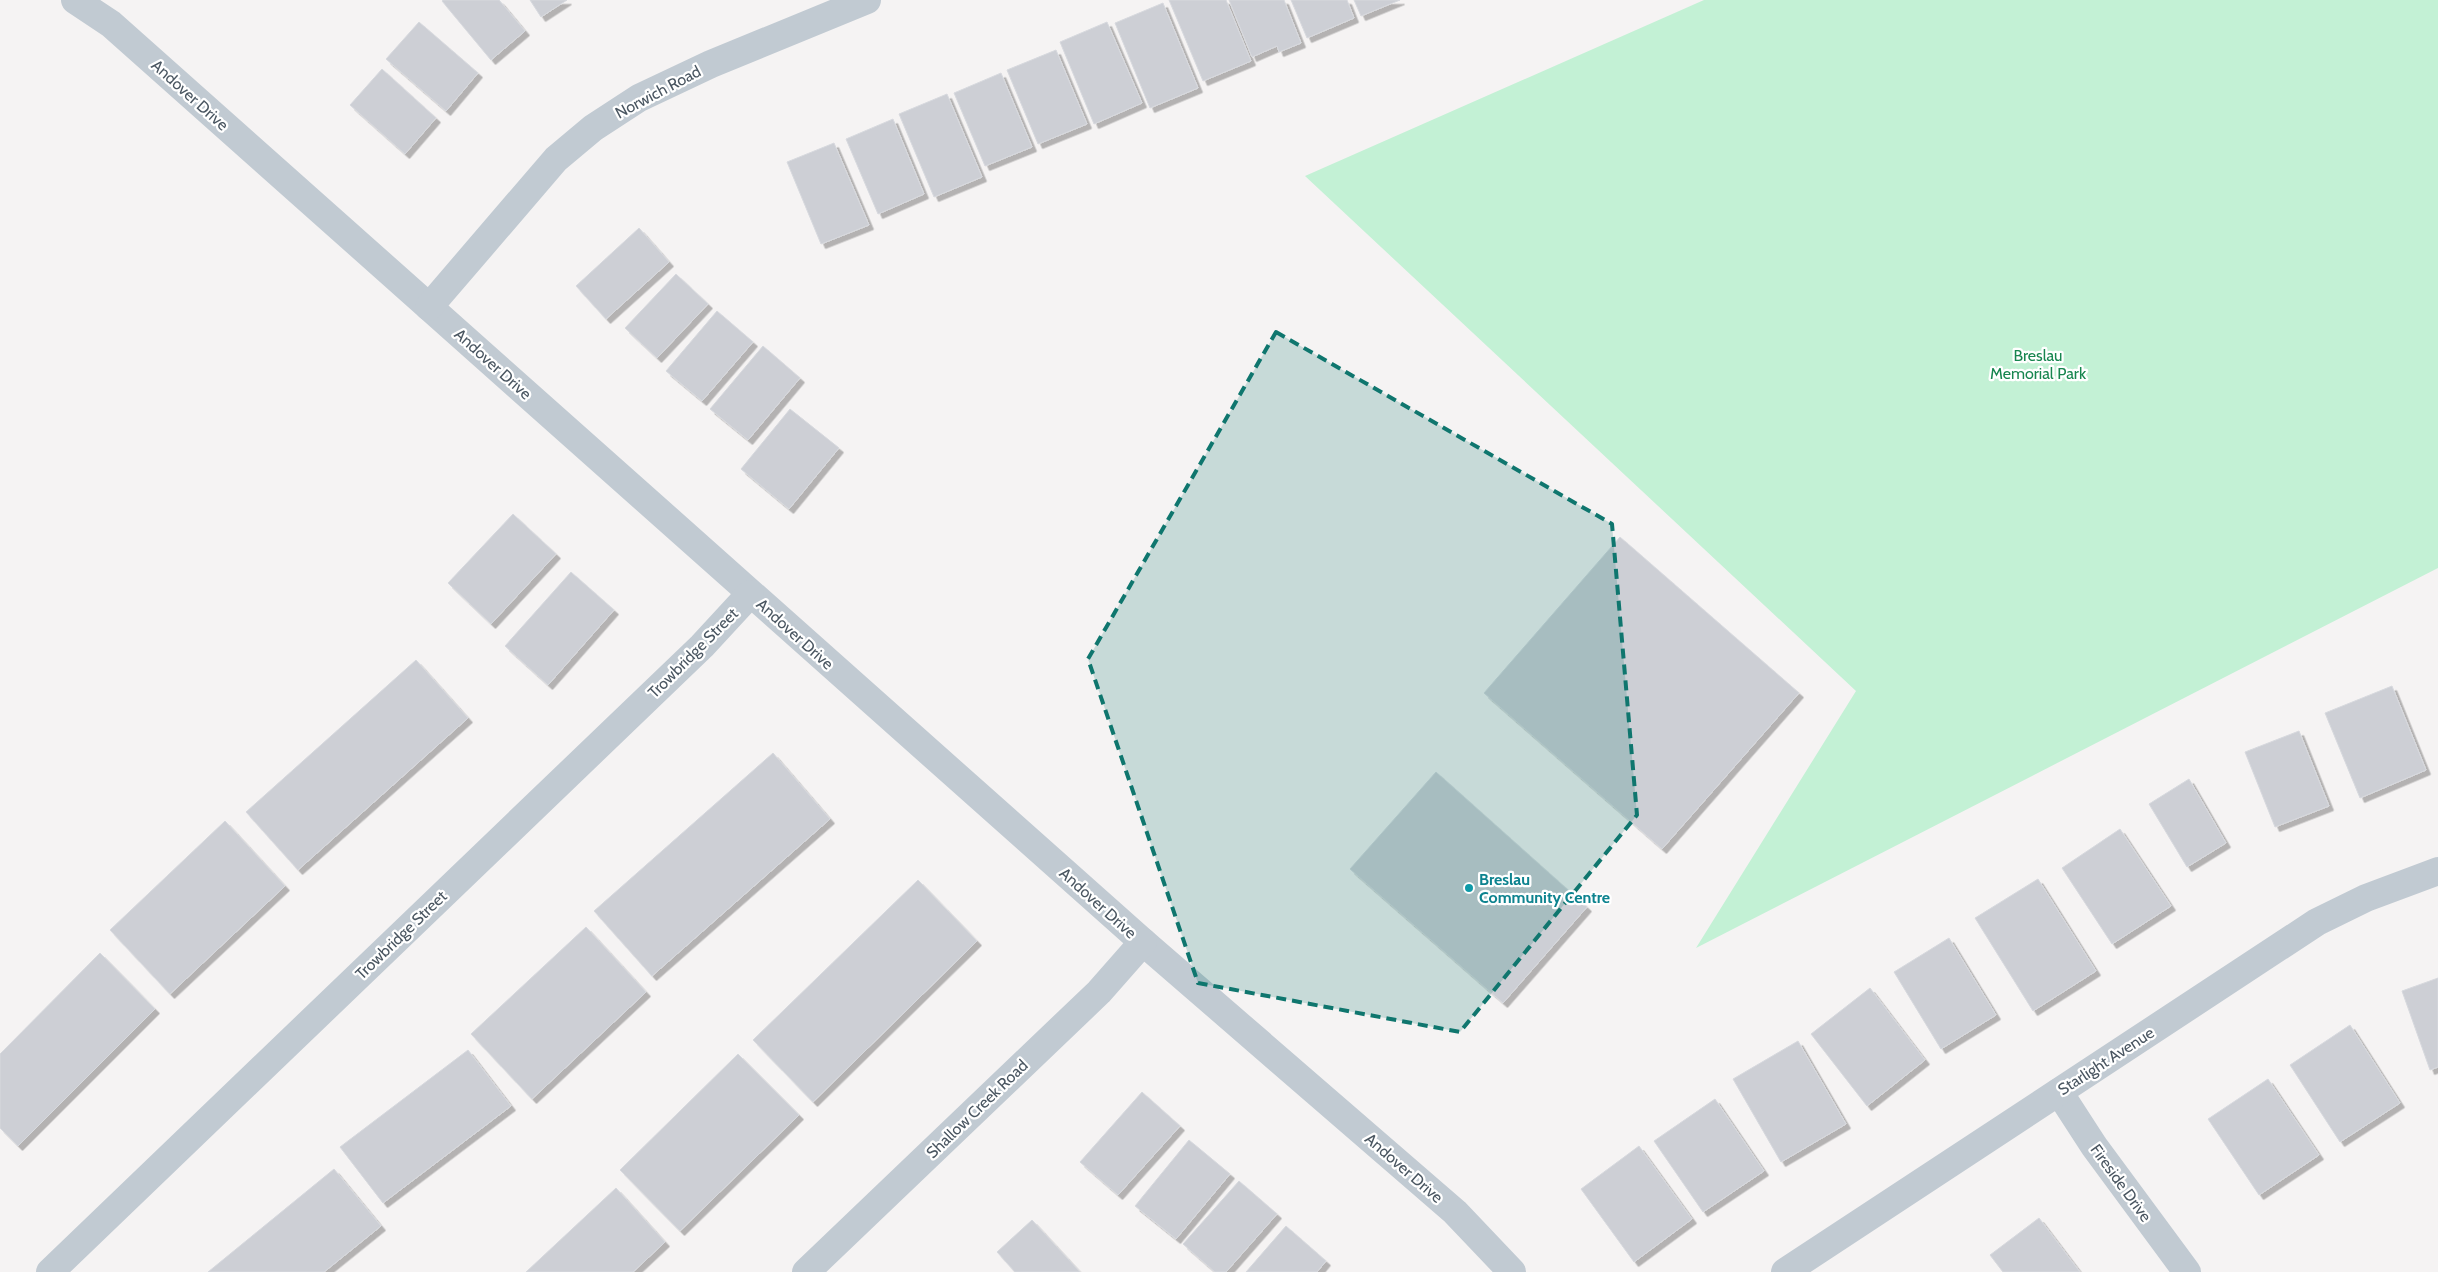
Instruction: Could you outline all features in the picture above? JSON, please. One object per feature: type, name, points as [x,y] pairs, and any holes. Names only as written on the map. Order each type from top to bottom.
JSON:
[{"type":"street","name":"Andover Drive","points":[[74,0],[110,24],[1143,942],[1455,1212],[1512,1272]]},
{"type":"street","name":"Norwich Road","points":[[429,307],[556,159],[593,128],[648,94],[711,64],[867,0]]},
{"type":"street","name":"Trowbridge Street","points":[[50,1272],[702,646],[750,594]]},
{"type":"street","name":"Starlight Avenue","points":[[1785,1272],[2317,922],[2366,898],[2438,871]]},
{"type":"street","name":"Shallow Creek Road","points":[[806,1272],[1100,992],[1143,942]]},
{"type":"street","name":"Fireside Drive","points":[[2059,1092],[2094,1146],[2187,1272]]},
{"type":"highlighted area","points":[[1276,332],[1612,524],[1637,815],[1460,1032],[1198,983],[1088,659]]},
{"type":"green space","name":"Breslau Memorial Park","points":[[1704,0],[2438,0],[2438,568],[1696,948],[1856,691],[1305,176]]},
{"type":"building","points":[[443,0],[499,0],[525,31],[491,60]]},
{"type":"building","points":[[530,0],[567,0],[541,17]]},
{"type":"building","points":[[1169,0],[1226,0],[1251,61],[1203,81]]},
{"type":"building","points":[[1229,0],[1284,0],[1301,43],[1279,52],[1277,46],[1252,57]]},
{"type":"building","points":[[1291,0],[1347,0],[1354,18],[1307,38]]},
{"type":"building","points":[[1354,0],[1400,0],[1361,16]]},
{"type":"building","points":[[1163,3],[1198,88],[1150,108],[1115,23]]},
{"type":"building","points":[[419,22],[478,73],[446,111],[386,59]]},
{"type":"building","points":[[1107,22],[1142,103],[1094,124],[1060,42]]},
{"type":"building","points":[[1056,50],[1087,124],[1038,144],[1007,70]]},
{"type":"building","points":[[382,69],[436,118],[405,154],[350,105]]},
{"type":"building","points":[[1001,73],[1032,147],[985,166],[954,93]]},
{"type":"building","points":[[947,94],[982,177],[934,197],[899,114]]},
{"type":"building","points":[[893,119],[924,194],[878,214],[846,139]]},
{"type":"building","points":[[834,143],[869,225],[821,244],[787,162]]},
{"type":"building","points":[[639,228],[669,262],[606,319],[576,286]]},
{"type":"building","points":[[676,274],[708,304],[657,358],[625,328]]},
{"type":"building","points":[[717,311],[753,342],[702,401],[666,371]]},
{"type":"building","points":[[763,346],[800,378],[748,440],[710,409]]},
{"type":"building","points":[[790,409],[839,448],[789,509],[741,469]]},
{"type":"building","points":[[513,514],[556,554],[491,624],[448,583]]},
{"type":"building","points":[[1620,537],[1799,693],[1662,849],[1484,693]]},
{"type":"building","points":[[571,572],[614,610],[548,685],[505,646]]},
{"type":"building","points":[[416,660],[468,718],[298,870],[246,812]]},
{"type":"building","points":[[2392,686],[2426,770],[2360,798],[2325,713]]},
{"type":"building","points":[[2299,731],[2329,806],[2275,827],[2245,752]]},
{"type":"building","points":[[773,753],[830,819],[652,976],[594,911]]},
{"type":"building","name":"Breslau Community Centre","points":[[1436,772],[1587,907],[1503,1003],[1350,869]]},
{"type":"building","points":[[2189,779],[2226,843],[2187,867],[2149,804]]},
{"type":"building","points":[[225,821],[285,886],[170,994],[110,930]]},
{"type":"building","points":[[2120,829],[2171,906],[2112,944],[2062,868]]},
{"type":"building","points":[[2038,879],[2096,971],[2033,1011],[1975,918]]},
{"type":"building","points":[[918,880],[977,941],[813,1102],[753,1040]]},
{"type":"building","points":[[586,927],[646,992],[532,1099],[471,1034]]},
{"type":"building","points":[[1949,938],[1996,1015],[1941,1049],[1894,972]]},
{"type":"building","points":[[100,953],[155,1009],[18,1146],[0,1128],[0,1054]]},
{"type":"building","points":[[2438,978],[2438,1067],[2430,1070],[2402,991]]},
{"type":"building","points":[[1870,988],[1925,1060],[1867,1106],[1811,1034]]},
{"type":"building","points":[[2350,1025],[2400,1103],[2340,1142],[2290,1065]]},
{"type":"building","points":[[1798,1041],[1846,1124],[1781,1162],[1733,1079]]},
{"type":"building","points":[[468,1050],[511,1106],[383,1203],[340,1147]]},
{"type":"building","points":[[738,1054],[799,1115],[680,1231],[620,1170]]},
{"type":"building","points":[[2268,1079],[2319,1155],[2259,1195],[2208,1119]]},
{"type":"building","points":[[1142,1092],[1180,1126],[1118,1195],[1080,1162]]},
{"type":"building","points":[[1715,1099],[1764,1171],[1703,1212],[1654,1141]]},
{"type":"building","points":[[1189,1140],[1230,1174],[1176,1239],[1135,1206]]},
{"type":"building","points":[[1639,1146],[1692,1219],[1634,1262],[1581,1189]]},
{"type":"building","points":[[334,1169],[381,1226],[324,1272],[208,1272]]},
{"type":"building","points":[[1239,1181],[1277,1214],[1226,1272],[1215,1272],[1183,1244]]},
{"type":"building","points":[[616,1188],[665,1242],[633,1272],[526,1272]]},
{"type":"building","points":[[2039,1218],[2080,1272],[2003,1272],[1990,1255]]},
{"type":"building","points":[[1032,1220],[1080,1272],[1015,1272],[997,1252]]},
{"type":"building","points":[[1286,1226],[1326,1261],[1317,1272],[1246,1272]]},
{"type":"place","name":"Breslau Community Centre","points":[[1469,888]]}]
